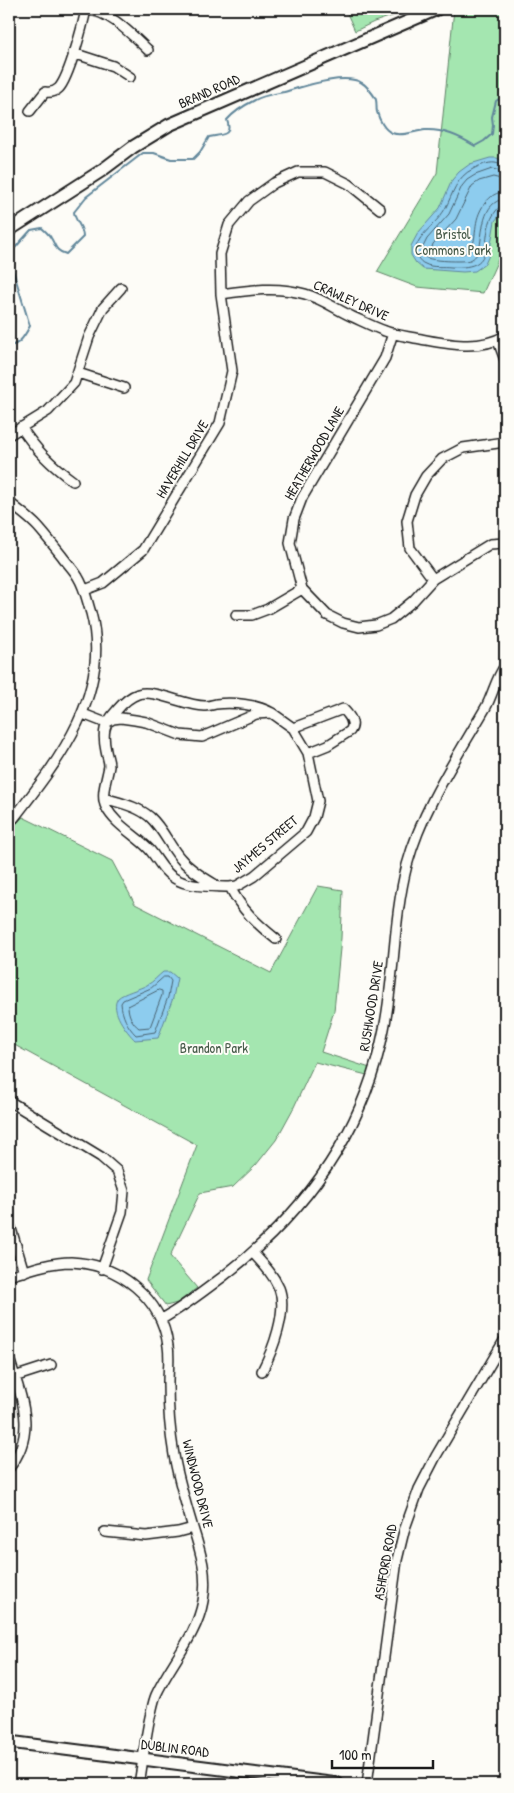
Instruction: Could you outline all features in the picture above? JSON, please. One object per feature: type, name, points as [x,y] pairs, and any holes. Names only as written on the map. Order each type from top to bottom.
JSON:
[{"type":"main road","name":"BRAND ROAD","points":[[9,230],[169,125],[437,9]]},
{"type":"main road","name":"DUBLIN ROAD","points":[[9,1742],[338,1784]]},
{"type":"street","points":[[30,111],[45,92],[55,92],[60,87],[66,76],[86,10],[93,10],[104,15],[148,50]]},
{"type":"street","points":[[73,53],[113,66],[130,77]]},
{"type":"street","name":"HAVERHILL DRIVE","points":[[85,590],[103,583],[143,550],[220,423],[232,371],[222,294],[220,254],[229,225],[249,201],[274,183],[298,172],[325,172],[349,184],[380,209]]},
{"type":"street","points":[[9,435],[48,411],[74,382],[89,337],[103,308],[122,288]]},
{"type":"street","name":"CRAWLEY DRIVE","points":[[222,294],[286,289],[307,294],[326,302],[386,332],[442,343],[470,346],[501,338]]},
{"type":"street","name":"HEATHERWOOD LANE","points":[[393,333],[385,358],[302,498],[294,519],[290,543],[302,589],[327,616],[359,627],[376,625],[391,619],[413,601],[432,579],[490,544],[505,543]]},
{"type":"street","points":[[501,338],[505,360]]},
{"type":"street","points":[[78,373],[124,388]]},
{"type":"street","points":[[21,427],[50,463],[74,481]]},
{"type":"street","points":[[432,579],[410,548],[406,521],[415,495],[426,476],[442,459],[463,448],[505,442]]},
{"type":"street","points":[[9,502],[37,526],[78,577],[85,590],[94,626],[96,652],[91,684],[83,714],[49,773],[14,818],[9,821]]},
{"type":"street","points":[[236,615],[252,615],[268,610],[302,589]]},
{"type":"street","name":"RUSHWOOD DRIVE","points":[[162,1319],[190,1303],[253,1253],[290,1216],[310,1192],[338,1149],[360,1104],[376,1060],[384,1030],[398,908],[416,837],[432,800],[487,705],[500,673],[505,666]]},
{"type":"street","points":[[104,798],[109,761],[104,733],[106,723],[124,701],[137,694],[148,693],[179,702],[205,706],[240,704],[267,710],[293,728],[343,709],[353,725],[350,731],[328,745],[308,753]]},
{"type":"street","points":[[106,723],[113,719],[121,718],[146,722],[180,735],[202,736],[256,714],[272,713]]},
{"type":"street","points":[[83,714],[106,723]]},
{"type":"street","name":"JAYMES STREET","points":[[218,886],[196,873],[180,859],[168,839],[150,817],[133,806],[104,798],[106,806],[114,819],[150,850],[164,869],[174,878],[187,883],[218,886],[230,887],[237,886],[254,876],[306,832],[314,817],[318,801],[308,753],[293,728]]},
{"type":"street","points":[[230,887],[252,920],[276,939]]},
{"type":"street","points":[[9,1101],[101,1157],[117,1171],[124,1191],[122,1212],[102,1269]]},
{"type":"street","points":[[9,1222],[24,1272]]},
{"type":"street","points":[[253,1253],[271,1273],[280,1290],[282,1308],[273,1350],[262,1371]]},
{"type":"street","name":"WINDWOOD DRIVE","points":[[9,1276],[38,1267],[70,1262],[87,1264],[133,1283],[147,1297],[162,1319],[168,1344],[169,1411],[174,1455],[201,1551],[204,1567],[203,1601],[199,1618],[154,1698],[139,1784]]},
{"type":"street","name":"ASHFORD ROAD","points":[[368,1784],[397,1560],[411,1507],[428,1472],[505,1339]]},
{"type":"street","points":[[9,1358],[25,1410],[26,1429],[22,1447],[9,1468]]},
{"type":"street","points":[[14,1376],[51,1365]]},
{"type":"street","points":[[105,1532],[146,1536],[193,1528]]},
{"type":"green space","points":[[345,9],[413,9],[374,22],[355,31]]},
{"type":"green space","name":"Bristol Commons Park","points":[[454,9],[505,9],[505,244],[483,293],[417,287],[377,272],[437,173]]},
{"type":"green space","name":"Brandon Park","points":[[23,817],[112,861],[135,904],[271,973],[318,886],[343,890],[341,938],[334,1011],[321,1052],[370,1068],[367,1075],[315,1062],[276,1140],[256,1165],[233,1187],[200,1193],[170,1256],[197,1288],[177,1303],[166,1306],[146,1280],[197,1145],[9,1042],[9,831]]},
{"type":"water","points":[[490,158],[497,158],[505,162],[505,208],[495,221],[489,255],[485,264],[475,271],[463,272],[423,269],[411,255],[411,246],[418,233],[440,208],[452,180],[459,172],[470,164]]},
{"type":"water","points":[[163,972],[170,972],[177,978],[173,998],[158,1038],[135,1040],[117,1014],[116,1003],[118,998],[147,985]]},
{"type":"waterway","points":[[9,346],[19,342],[30,326],[12,267],[14,249],[31,230],[42,228],[49,235],[58,250],[66,254],[83,237],[74,212],[86,197],[143,153],[154,153],[171,159],[193,159],[200,152],[209,137],[222,135],[227,132],[227,120],[236,111],[258,98],[312,84],[345,79],[355,80],[368,88],[376,100],[377,112],[384,127],[392,133],[400,134],[425,130],[445,132],[475,146],[492,134],[492,117],[496,101],[505,95]]}]
